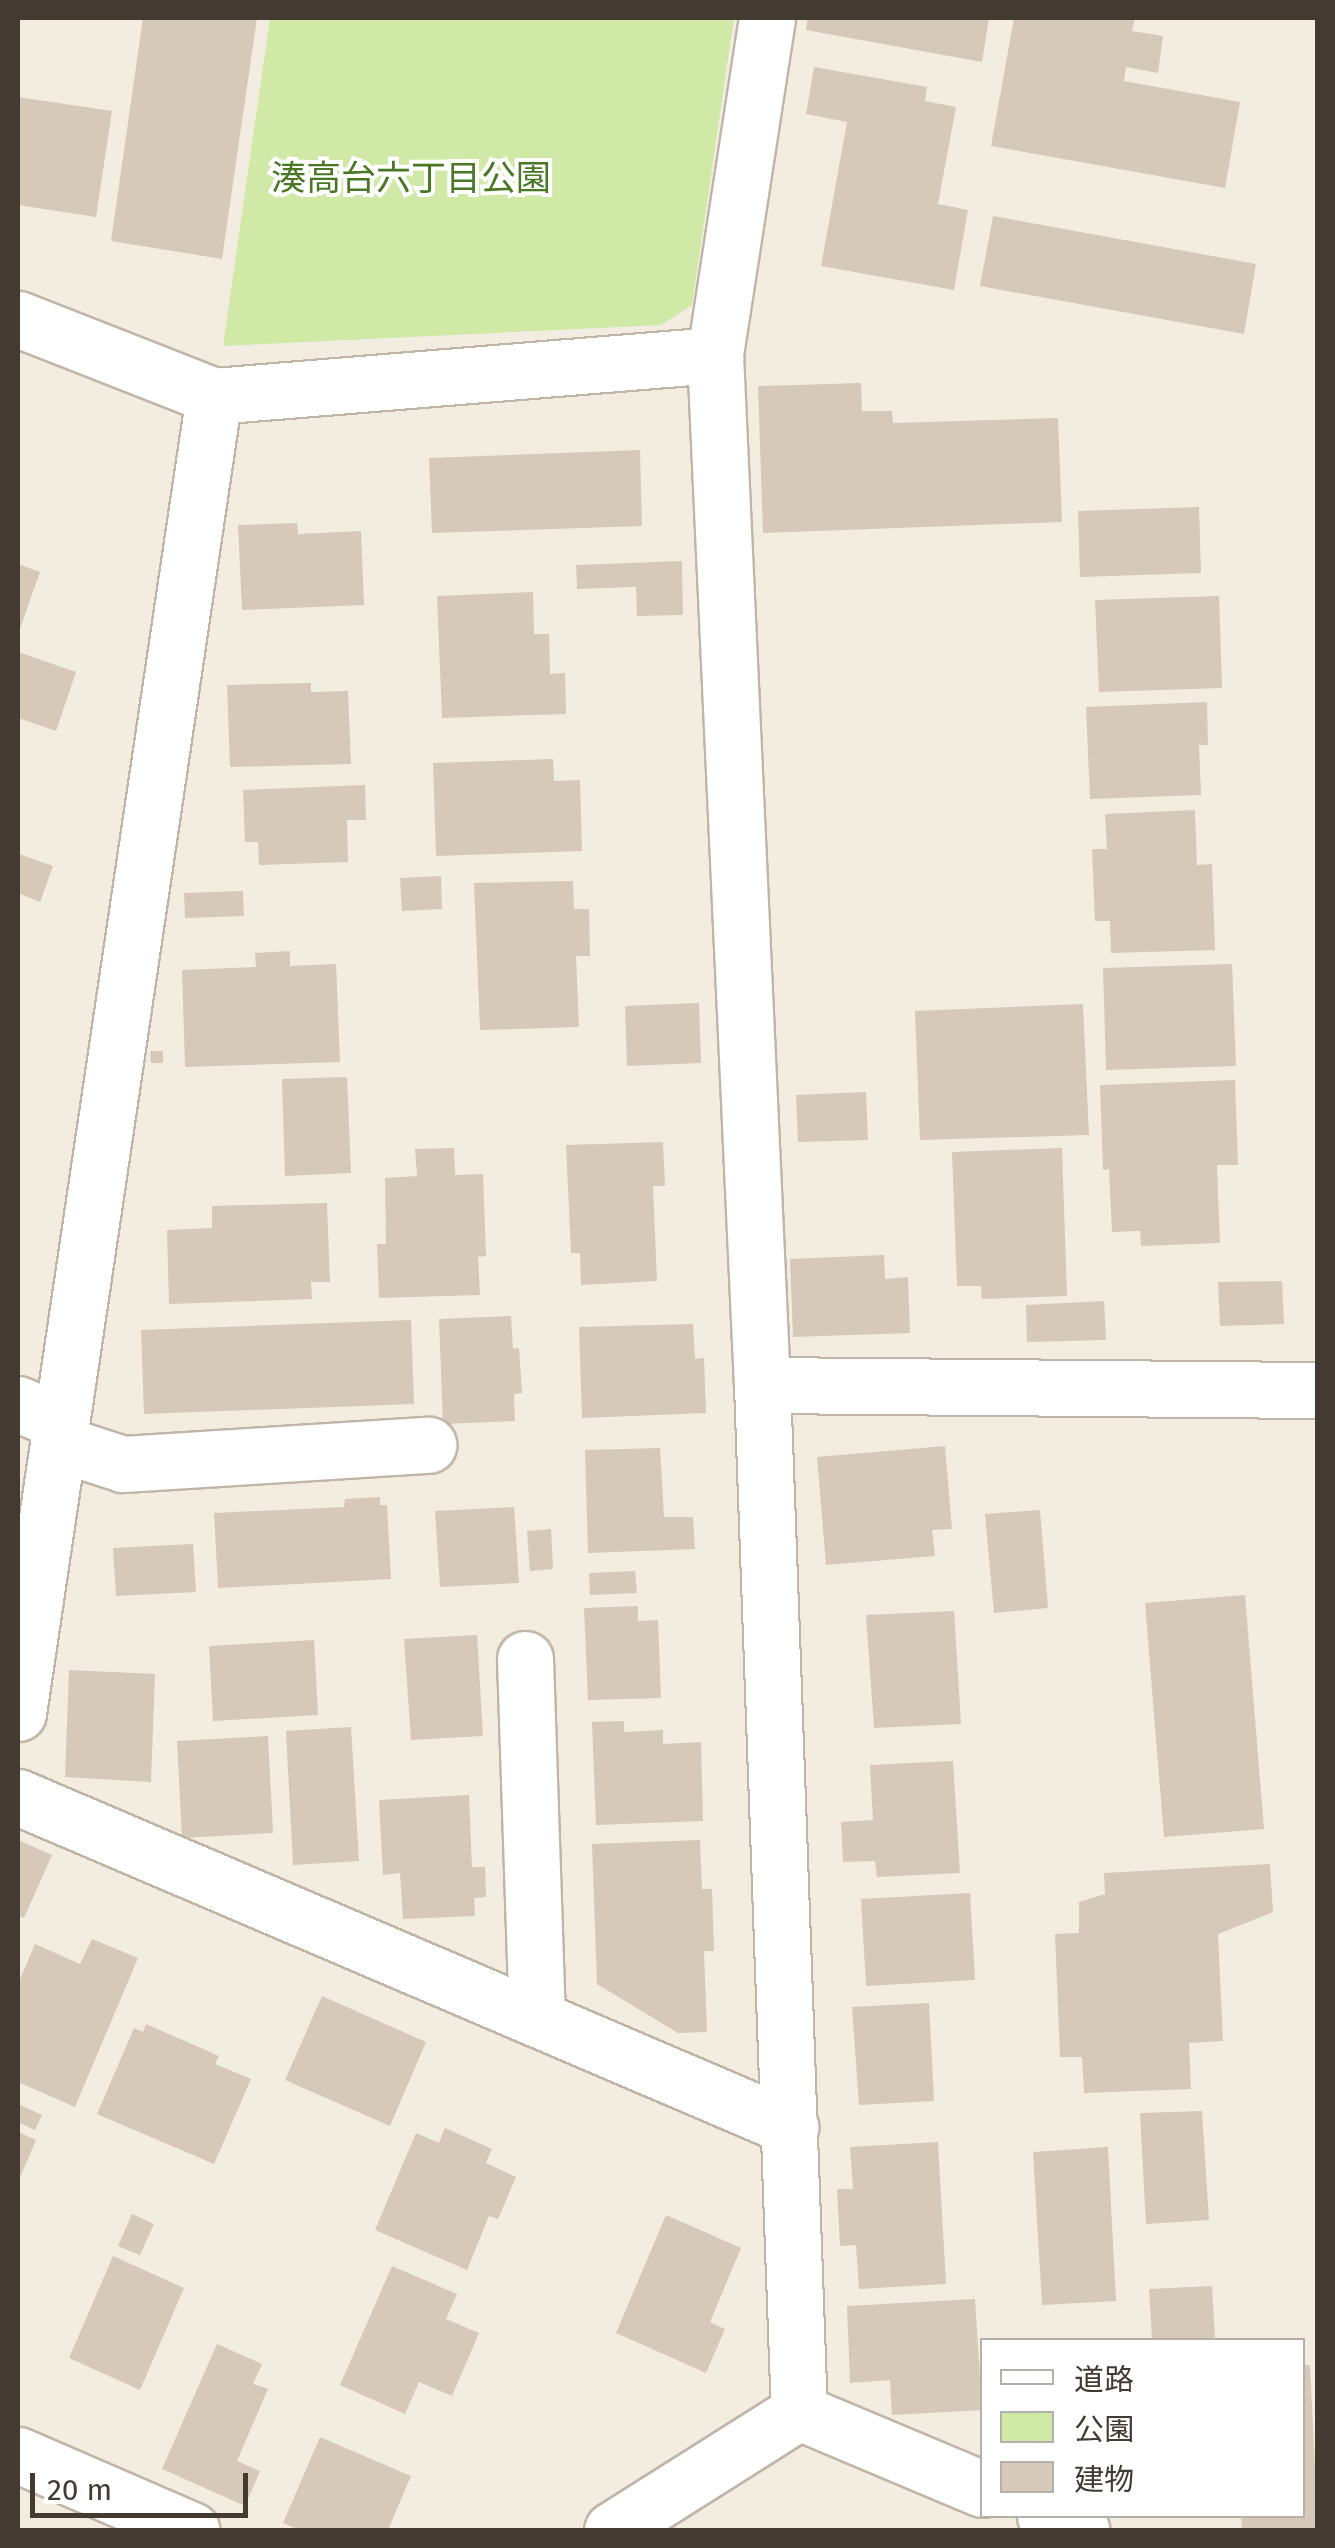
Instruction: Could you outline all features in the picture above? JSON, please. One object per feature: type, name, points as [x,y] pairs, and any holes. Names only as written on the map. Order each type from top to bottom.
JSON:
[{"type":"street","points":[[767,18],[715,355],[762,1384],[799,2412]]},
{"type":"street","points":[[18,319],[214,396],[715,355]]},
{"type":"street","points":[[18,1713],[45,1423],[214,396]]},
{"type":"street","points":[[762,1384],[1318,1390]]},
{"type":"street","points":[[45,1423],[122,1464],[428,1444]]},
{"type":"street","points":[[525,1659],[538,2018]]},
{"type":"street","points":[[18,1797],[790,2126]]},
{"type":"street","points":[[799,2412],[980,2488]]},
{"type":"street","points":[[612,2530],[799,2412]]},
{"type":"street","points":[[18,2455],[191,2530]]},
{"type":"street","points":[[1051,2518],[1081,2530]]},
{"type":"green space","name":"湊高台六丁目公園","points":[[270,18],[734,18],[692,305],[661,325],[223,346]]},
{"type":"building","points":[[143,18],[257,18],[222,259],[111,241]]},
{"type":"building","points":[[808,18],[989,18],[982,62],[806,30]]},
{"type":"building","points":[[1014,18],[1135,18],[1132,31],[1163,36],[1158,73],[1126,67],[1124,81],[1240,102],[1225,188],[991,146]]},
{"type":"building","points":[[814,67],[927,87],[925,101],[956,107],[938,204],[968,210],[954,290],[821,266],[847,122],[806,114]]},
{"type":"building","points":[[18,97],[112,111],[96,217],[18,205]]},
{"type":"building","points":[[993,216],[1256,264],[1244,334],[980,286]]},
{"type":"building","points":[[861,383],[862,411],[892,411],[893,423],[1058,418],[1062,522],[763,533],[758,386]]},
{"type":"building","points":[[640,450],[642,526],[432,533],[429,458]]},
{"type":"building","points":[[1199,507],[1201,573],[1080,577],[1078,511]]},
{"type":"building","points":[[297,523],[298,534],[361,531],[364,605],[242,610],[238,525]]},
{"type":"building","points":[[682,561],[683,615],[637,616],[636,587],[577,589],[576,565]]},
{"type":"building","points":[[18,564],[40,572],[18,634]]},
{"type":"building","points":[[533,592],[534,634],[549,634],[550,674],[565,673],[566,714],[442,718],[437,596]]},
{"type":"building","points":[[1219,596],[1222,688],[1099,692],[1095,600]]},
{"type":"building","points":[[18,652],[76,672],[56,731],[18,718]]},
{"type":"building","points":[[311,683],[311,692],[348,691],[351,764],[230,767],[227,685]]},
{"type":"building","points":[[1207,702],[1208,745],[1199,745],[1201,795],[1090,799],[1086,707]]},
{"type":"building","points":[[553,759],[554,781],[580,780],[582,851],[436,856],[433,763]]},
{"type":"building","points":[[365,785],[366,820],[347,820],[348,862],[259,865],[258,842],[245,842],[243,790]]},
{"type":"building","points":[[1195,810],[1197,865],[1212,864],[1215,950],[1111,953],[1110,921],[1095,921],[1092,849],[1107,849],[1105,814]]},
{"type":"building","points":[[19,854],[53,866],[40,902],[18,893]]},
{"type":"building","points":[[441,876],[442,909],[402,911],[400,878]]},
{"type":"building","points":[[573,881],[574,909],[589,909],[590,956],[576,956],[579,1027],[480,1030],[474,883]]},
{"type":"building","points":[[243,891],[244,916],[185,918],[184,893]]},
{"type":"building","points":[[290,951],[290,966],[336,964],[340,1062],[185,1067],[182,970],[256,967],[255,953]]},
{"type":"building","points":[[1232,964],[1236,1066],[1106,1070],[1103,968]]},
{"type":"building","points":[[699,1003],[701,1063],[627,1066],[625,1006]]},
{"type":"building","points":[[1083,1004],[1089,1135],[920,1140],[915,1011]]},
{"type":"building","points":[[150,1051],[163,1051],[163,1063],[151,1063]]},
{"type":"building","points":[[347,1077],[351,1173],[285,1176],[282,1079]]},
{"type":"building","points":[[1235,1080],[1238,1165],[1217,1165],[1220,1243],[1141,1246],[1140,1231],[1112,1232],[1109,1169],[1103,1170],[1100,1085]]},
{"type":"building","points":[[866,1092],[868,1140],[798,1142],[796,1095]]},
{"type":"building","points":[[663,1142],[665,1186],[653,1186],[657,1281],[581,1285],[580,1253],[571,1253],[566,1145]]},
{"type":"building","points":[[454,1148],[455,1175],[483,1174],[486,1256],[478,1257],[480,1295],[379,1298],[377,1244],[386,1244],[385,1178],[417,1176],[415,1149]]},
{"type":"building","points":[[1062,1148],[1067,1296],[982,1299],[981,1286],[957,1286],[952,1152]]},
{"type":"building","points":[[327,1203],[330,1282],[311,1282],[312,1299],[169,1304],[167,1230],[212,1228],[212,1206]]},
{"type":"building","points":[[884,1255],[885,1279],[908,1277],[910,1333],[793,1337],[790,1259]]},
{"type":"building","points":[[1282,1281],[1284,1324],[1220,1326],[1218,1282]]},
{"type":"building","points":[[1104,1301],[1106,1340],[1027,1342],[1026,1305]]},
{"type":"building","points":[[511,1316],[513,1349],[519,1348],[522,1393],[514,1394],[515,1421],[443,1424],[439,1319]]},
{"type":"building","points":[[411,1320],[414,1404],[144,1414],[141,1330]]},
{"type":"building","points":[[693,1324],[695,1359],[704,1358],[706,1413],[582,1418],[579,1327]]},
{"type":"building","points":[[945,1446],[952,1529],[932,1530],[935,1556],[826,1565],[817,1457]]},
{"type":"building","points":[[660,1448],[664,1517],[693,1517],[695,1549],[588,1553],[585,1450]]},
{"type":"building","points":[[380,1497],[380,1505],[387,1505],[391,1579],[218,1588],[214,1513],[344,1507],[345,1499]]},
{"type":"building","points":[[514,1507],[519,1583],[440,1587],[435,1511]]},
{"type":"building","points":[[1040,1510],[1048,1608],[994,1613],[985,1514]]},
{"type":"building","points":[[551,1529],[553,1569],[530,1571],[527,1531]]},
{"type":"building","points":[[193,1544],[196,1592],[116,1596],[113,1548]]},
{"type":"building","points":[[635,1571],[637,1593],[590,1595],[589,1573]]},
{"type":"building","points":[[1245,1595],[1264,1829],[1164,1837],[1145,1603]]},
{"type":"building","points":[[638,1606],[638,1621],[658,1620],[661,1698],[588,1700],[584,1608]]},
{"type":"building","points":[[954,1611],[961,1724],[874,1728],[866,1615]]},
{"type":"building","points":[[477,1635],[483,1736],[411,1740],[404,1639]]},
{"type":"building","points":[[314,1640],[318,1715],[213,1721],[209,1646]]},
{"type":"building","points":[[69,1670],[155,1674],[151,1782],[65,1777]]},
{"type":"building","points":[[624,1721],[624,1732],[663,1730],[663,1744],[701,1742],[703,1821],[596,1825],[592,1722]]},
{"type":"building","points":[[351,1727],[359,1861],[293,1865],[286,1731]]},
{"type":"building","points":[[268,1736],[273,1833],[182,1838],[177,1741]]},
{"type":"building","points":[[953,1761],[960,1873],[877,1877],[875,1861],[843,1862],[841,1822],[873,1820],[870,1765]]},
{"type":"building","points":[[469,1795],[472,1867],[485,1867],[486,1897],[474,1898],[475,1916],[403,1919],[400,1873],[383,1875],[379,1800]]},
{"type":"building","points":[[18,1840],[52,1855],[24,1918],[18,1915]]},
{"type":"building","points":[[700,1840],[702,1889],[712,1889],[714,1951],[704,1951],[707,2032],[678,2033],[597,1984],[592,1844]]},
{"type":"building","points":[[1270,1864],[1273,1912],[1218,1934],[1223,2041],[1189,2043],[1191,2089],[1084,2093],[1082,2057],[1060,2057],[1055,1934],[1079,1933],[1079,1902],[1105,1894],[1104,1873]]},
{"type":"building","points":[[970,1893],[975,1980],[866,1986],[861,1899]]},
{"type":"building","points":[[92,1939],[138,1958],[75,2107],[18,2082],[18,1984],[35,1944],[80,1964]]},
{"type":"building","points":[[322,1996],[426,2042],[390,2126],[285,2080]]},
{"type":"building","points":[[929,2003],[934,2101],[859,2105],[852,2007]]},
{"type":"building","points":[[146,2024],[219,2056],[215,2064],[251,2079],[214,2164],[97,2114],[134,2028],[143,2032]]},
{"type":"building","points":[[18,2104],[42,2115],[35,2130],[18,2122]]},
{"type":"building","points":[[1202,2111],[1209,2220],[1146,2224],[1140,2113]]},
{"type":"building","points":[[445,2128],[492,2149],[486,2163],[516,2177],[498,2219],[489,2216],[467,2270],[375,2230],[416,2133],[439,2143]]},
{"type":"building","points":[[18,2132],[36,2140],[18,2182]]},
{"type":"building","points":[[938,2142],[946,2284],[859,2289],[856,2245],[840,2246],[837,2189],[853,2189],[850,2147]]},
{"type":"building","points":[[1108,2147],[1116,2301],[1042,2305],[1033,2152]]},
{"type":"building","points":[[132,2214],[154,2224],[140,2255],[118,2246]]},
{"type":"building","points":[[666,2215],[741,2248],[710,2322],[725,2329],[706,2373],[616,2333]]},
{"type":"building","points":[[113,2256],[184,2288],[140,2390],[69,2358]]},
{"type":"building","points":[[392,2266],[457,2294],[446,2319],[479,2333],[452,2396],[419,2382],[405,2414],[340,2385]]},
{"type":"building","points":[[1212,2286],[1215,2338],[1152,2338],[1149,2289]]},
{"type":"building","points":[[975,2299],[980,2410],[892,2415],[890,2380],[850,2383],[847,2306]]},
{"type":"building","points":[[217,2344],[262,2364],[253,2384],[268,2389],[237,2461],[260,2471],[245,2506],[162,2469]]},
{"type":"building","points":[[1305,2365],[1310,2365],[1318,2530],[1242,2530],[1241,2518],[1305,2518]]},
{"type":"building","points":[[320,2437],[411,2476],[388,2530],[299,2530],[283,2523]]}]
